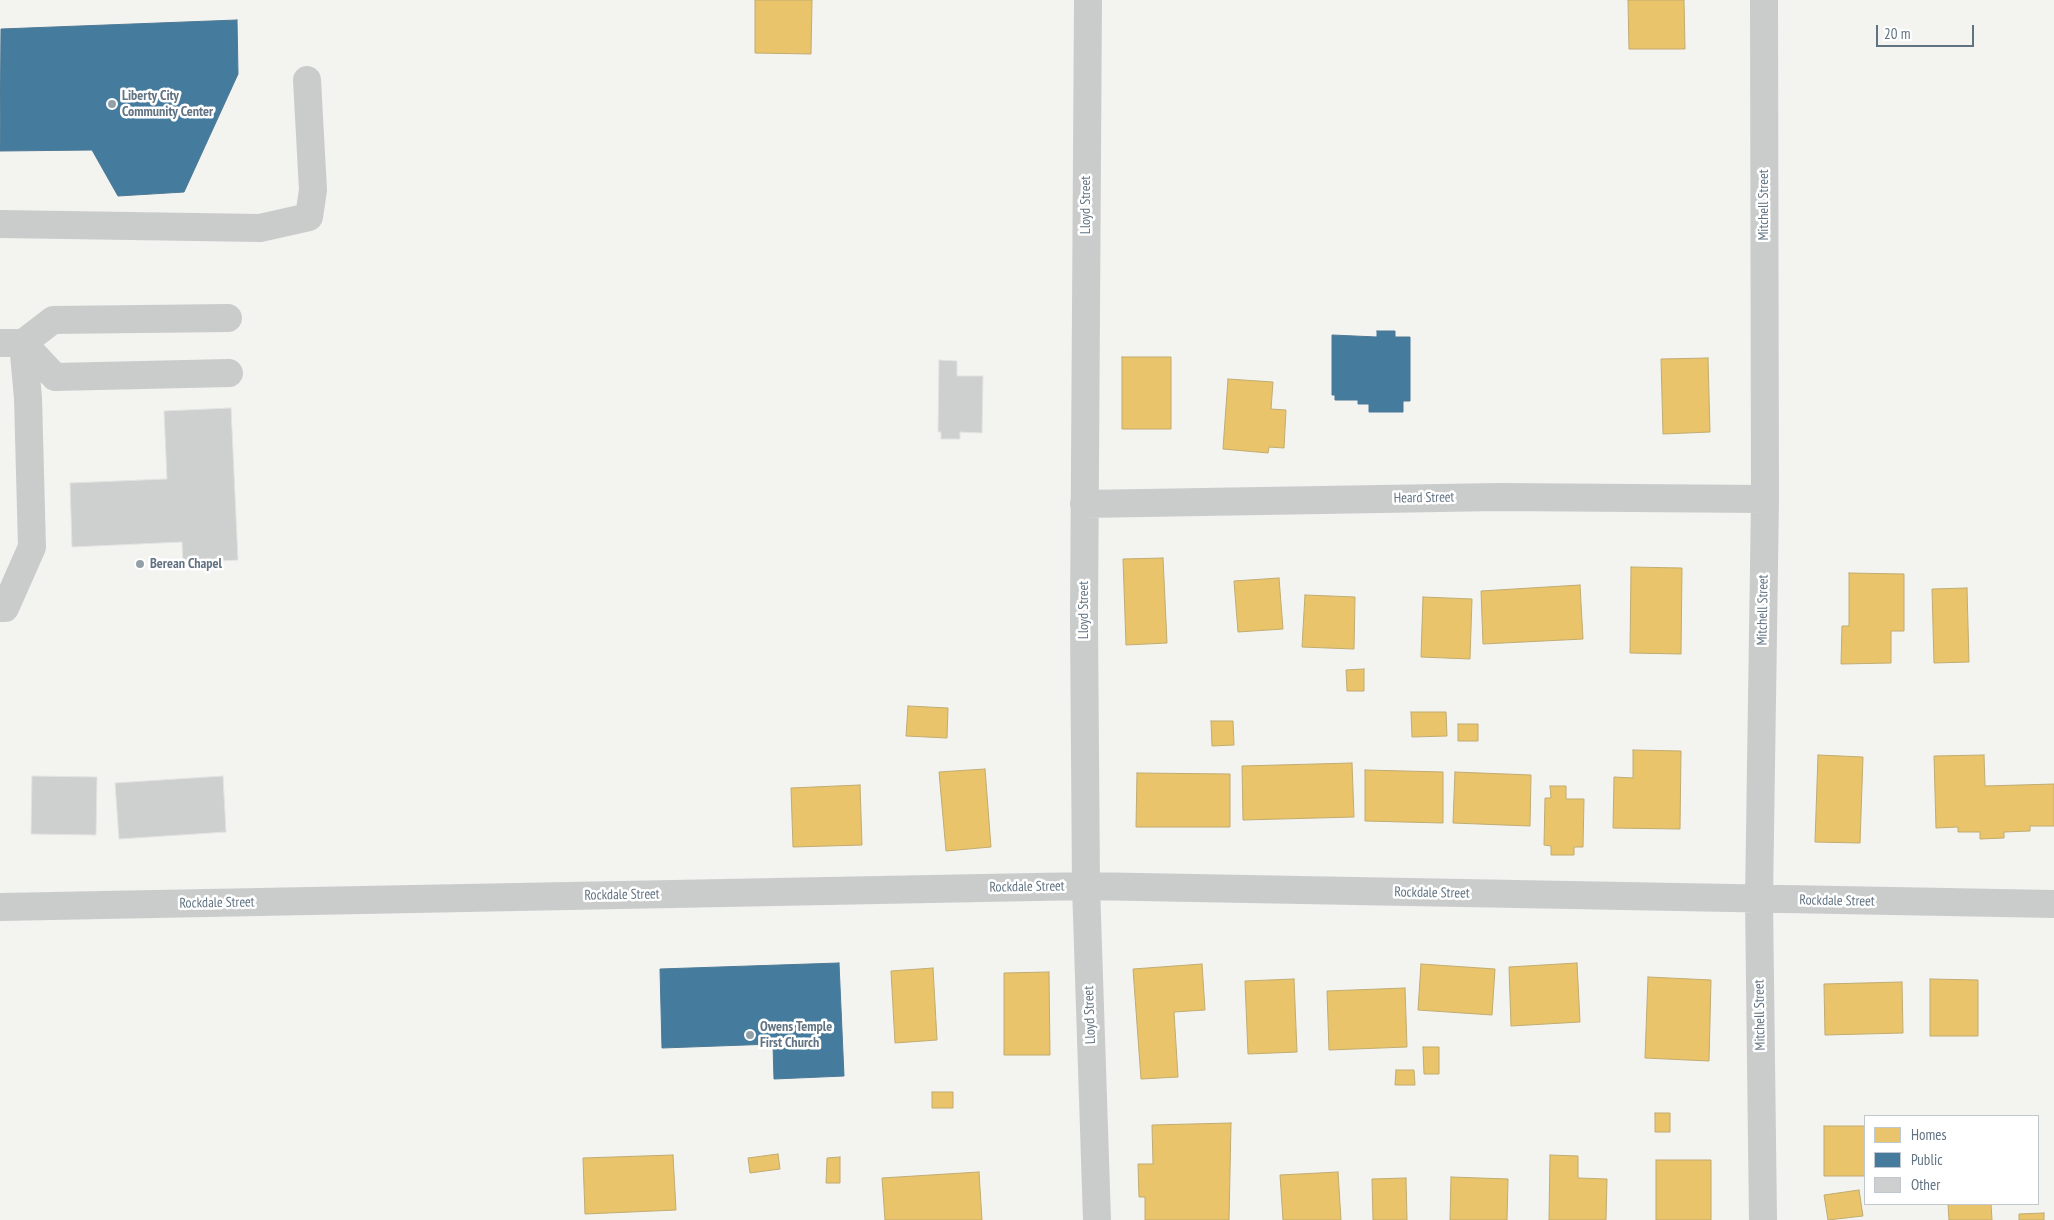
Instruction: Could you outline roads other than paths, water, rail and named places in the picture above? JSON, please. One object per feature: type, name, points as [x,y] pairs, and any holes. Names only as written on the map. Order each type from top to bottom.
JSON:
[{"type":"street","name":"Lloyd Street","points":[[1088,0],[1084,504],[1086,886],[1097,1220]]},
{"type":"street","name":"Mitchell Street","points":[[1763,1220],[1759,900],[1765,499],[1764,0]]},
{"type":"street","points":[[0,224],[260,228],[309,217],[313,190],[306,80]]},
{"type":"street","points":[[11,343],[53,320],[228,318]]},
{"type":"street","points":[[11,343],[55,376],[229,373]]},
{"type":"street","points":[[0,608],[5,608],[32,547],[28,398],[11,343]]},
{"type":"street","name":"Heard Street","points":[[1084,504],[1499,497],[1765,499]]},
{"type":"street","name":"Rockdale Street","points":[[0,907],[1086,886],[2054,904]]},
{"type":"place","name":"Liberty City Community Center","points":[[112,104]]},
{"type":"place","name":"Berean Chapel","points":[[140,564]]},
{"type":"place","name":"Owens Temple First Church","points":[[750,1035]]}]
